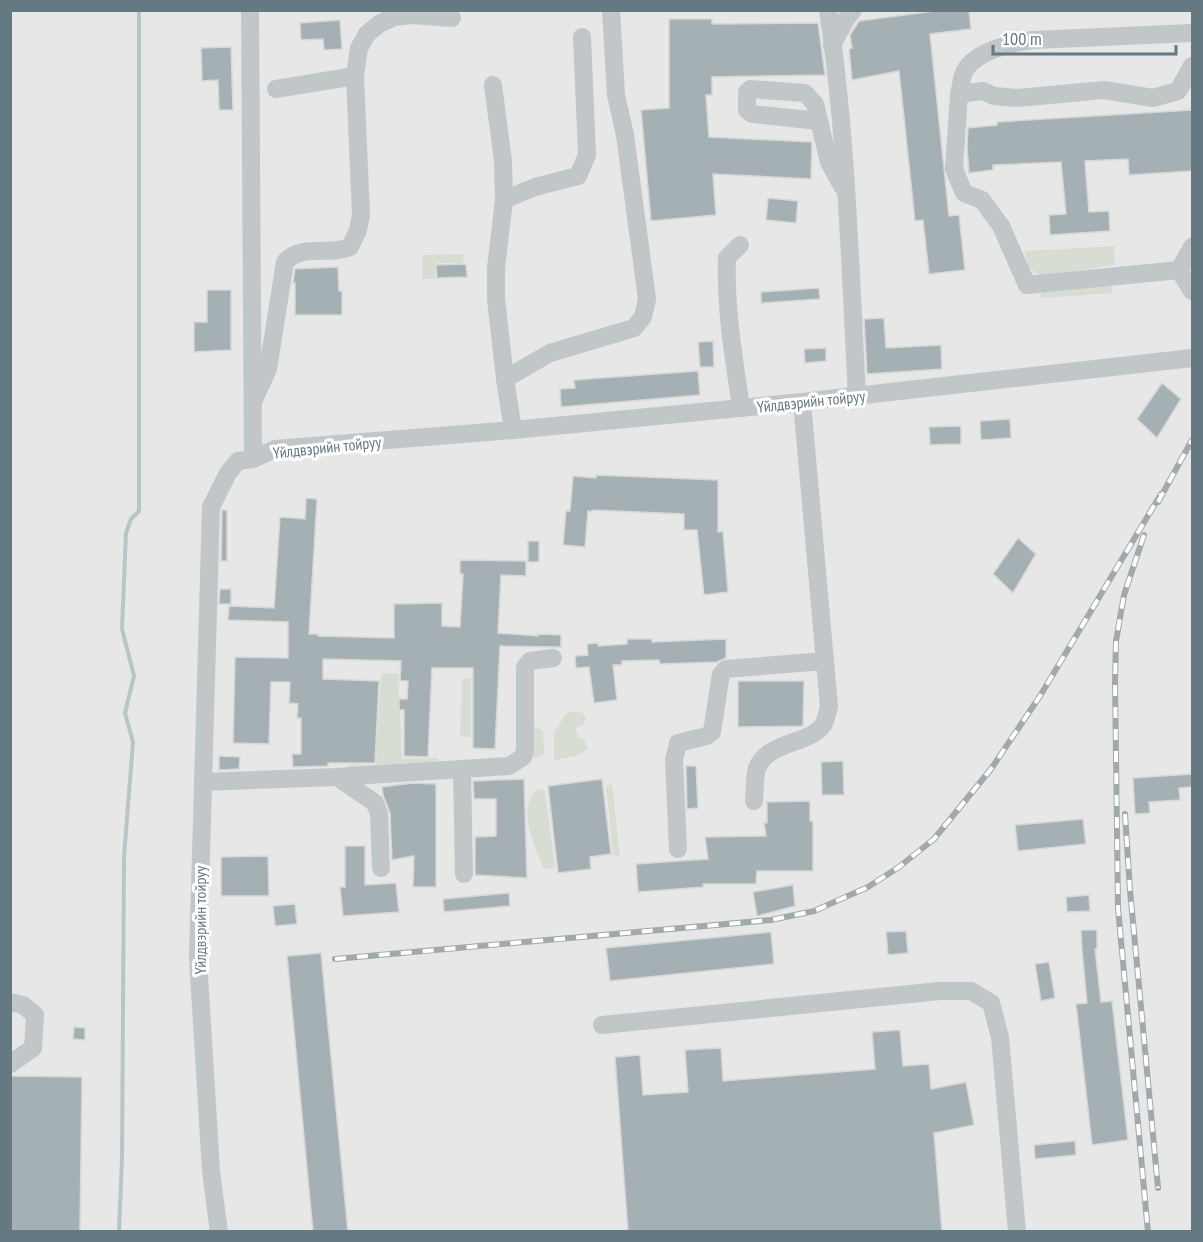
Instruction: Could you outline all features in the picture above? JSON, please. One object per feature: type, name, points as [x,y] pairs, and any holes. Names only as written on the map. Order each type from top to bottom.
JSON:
[{"type":"lane","points":[[250,10],[253,459]]},
{"type":"lane","points":[[505,379],[550,353],[634,328],[644,317],[647,299],[625,135],[616,95],[611,10]]},
{"type":"lane","points":[[828,10],[845,193],[857,396]]},
{"type":"lane","points":[[832,45],[853,10]]},
{"type":"lane","points":[[253,402],[268,369],[285,262],[290,256],[299,252],[340,252],[350,247],[358,230],[361,215],[355,76],[359,48],[367,34],[379,24],[394,17],[413,15],[452,18]]},
{"type":"lane","points":[[1179,270],[1027,285],[1001,226],[982,200],[964,193],[954,169],[963,73],[978,58],[1008,44],[1033,40],[1192,33]]},
{"type":"lane","points":[[504,200],[535,187],[578,176],[583,168],[587,155],[582,37]]},
{"type":"lane","points":[[960,94],[983,91],[994,96],[1017,98],[1104,90],[1153,98],[1178,91],[1192,66]]},
{"type":"lane","points":[[276,89],[355,76]]},
{"type":"lane","points":[[493,85],[503,161],[504,200],[496,268],[496,299],[513,430]]},
{"type":"lane","points":[[819,121],[828,162],[845,193]]},
{"type":"lane","points":[[740,245],[727,258],[726,276],[727,308],[741,408]]},
{"type":"lane","points":[[1179,270],[1192,247]]},
{"type":"lane","points":[[1179,270],[1192,291]]},
{"type":"lane","name":"Үйлдвэрийн тойруу","points":[[219,1232],[211,1172],[198,958],[202,782],[211,507],[228,473],[238,461],[253,459],[276,449],[513,430],[802,402],[1192,358]]},
{"type":"lane","points":[[754,801],[756,770],[761,761],[771,752],[818,730],[824,723],[828,707],[802,402]]},
{"type":"lane","points":[[202,782],[337,777],[509,766],[523,757],[525,750],[525,667],[530,661],[553,658]]},
{"type":"lane","points":[[678,849],[674,760],[678,743],[707,736],[711,732],[721,674],[726,669],[825,661]]},
{"type":"lane","points":[[462,769],[464,874]]},
{"type":"lane","points":[[337,777],[375,803],[379,814],[381,868]]},
{"type":"lane","points":[[602,1025],[940,991],[971,991],[991,1003],[1000,1037],[1017,1232]]},
{"type":"lane","points":[[10,1002],[23,1005],[34,1015],[33,1048],[10,1064]]},
{"type":"shaded area","points":[[11,11],[1192,11],[1192,1231],[11,1231]]},
{"type":"shaded area","points":[[1115,246],[1114,265],[1041,276],[1028,267],[1025,251]]},
{"type":"shaded area","points":[[464,254],[463,263],[436,263],[435,279],[422,279],[423,255]]},
{"type":"shaded area","points":[[1111,281],[1112,293],[1041,298],[1041,287]]},
{"type":"shaded area","points":[[381,673],[398,674],[402,759],[438,758],[438,769],[347,773],[347,765],[376,765]]},
{"type":"shaded area","points":[[471,678],[471,737],[460,736],[462,679]]},
{"type":"shaded area","points":[[575,711],[583,713],[586,718],[584,724],[575,729],[588,749],[575,756],[554,760],[554,732],[566,714]]},
{"type":"shaded area","points":[[537,727],[543,731],[544,754],[533,758],[525,737],[529,730]]},
{"type":"shaded area","points":[[606,785],[612,785],[620,856],[613,855]]},
{"type":"shaded area","points":[[537,789],[545,791],[555,868],[544,869],[529,828],[528,807]]},
{"type":"building","points":[[942,10],[969,10],[971,29],[930,34],[949,216],[959,215],[965,270],[929,274],[923,220],[915,221],[899,71],[852,80],[849,49],[852,48],[850,35],[859,21]]},
{"type":"building","points":[[669,19],[712,19],[712,24],[818,23],[825,75],[712,77],[712,95],[706,95],[709,137],[812,142],[811,179],[713,174],[716,215],[651,221],[641,110],[669,108]]},
{"type":"building","points":[[340,20],[342,49],[324,50],[323,39],[301,40],[300,23]]},
{"type":"building","points":[[231,47],[233,110],[219,110],[218,80],[202,81],[201,48]]},
{"type":"building","points":[[1192,110],[1192,171],[1129,175],[1128,159],[1085,161],[1089,212],[1109,211],[1110,231],[1050,235],[1049,215],[1066,214],[1061,162],[993,165],[993,170],[969,173],[968,128],[997,125],[997,122]]},
{"type":"building","points":[[768,198],[798,201],[796,223],[766,220]]},
{"type":"building","points":[[466,264],[467,277],[437,278],[436,265]]},
{"type":"building","points":[[338,267],[339,291],[342,291],[342,315],[295,315],[295,283],[293,283],[295,269]]},
{"type":"building","points":[[819,288],[820,299],[761,303],[761,292]]},
{"type":"building","points":[[207,290],[231,290],[231,350],[194,352],[194,322],[207,322]]},
{"type":"building","points":[[884,318],[886,348],[941,345],[942,369],[867,374],[864,319]]},
{"type":"building","points":[[713,341],[714,367],[700,367],[698,342]]},
{"type":"building","points":[[826,348],[826,361],[805,363],[804,349]]},
{"type":"building","points":[[698,371],[700,395],[561,407],[560,389],[575,388],[574,380]]},
{"type":"building","points":[[1162,383],[1181,399],[1157,438],[1137,419]]},
{"type":"building","points":[[1010,419],[1011,438],[981,440],[980,421]]},
{"type":"building","points":[[961,426],[961,444],[930,445],[929,427]]},
{"type":"building","points":[[596,475],[718,480],[718,532],[723,531],[728,592],[704,595],[697,530],[684,530],[684,514],[588,511],[585,547],[563,545],[566,511],[570,511],[573,476],[596,478]]},
{"type":"building","points":[[306,498],[317,499],[309,634],[394,638],[394,604],[442,603],[442,626],[460,627],[463,574],[460,574],[460,560],[526,561],[526,576],[501,575],[498,633],[561,635],[561,647],[500,646],[495,749],[473,748],[473,668],[432,668],[428,757],[404,756],[404,710],[399,710],[399,699],[407,699],[408,681],[400,681],[401,661],[323,659],[323,679],[379,681],[375,763],[328,763],[328,766],[293,767],[292,754],[301,754],[301,718],[297,718],[298,704],[289,703],[290,682],[271,682],[269,744],[233,743],[235,657],[288,658],[288,622],[228,620],[229,606],[274,608],[280,517],[305,519]]},
{"type":"building","points":[[222,510],[227,510],[227,561],[221,561]]},
{"type":"building","points":[[1018,538],[1036,554],[1013,593],[993,574]]},
{"type":"building","points":[[528,541],[539,541],[539,562],[528,562]]},
{"type":"building","points":[[220,589],[231,589],[231,604],[219,604]]},
{"type":"building","points":[[627,639],[652,639],[652,642],[726,639],[726,658],[717,662],[660,664],[659,660],[622,661],[622,665],[613,665],[617,700],[594,703],[589,667],[576,668],[575,656],[588,655],[587,644],[598,643],[598,646],[627,644]]},
{"type":"building","points":[[738,681],[804,681],[803,726],[738,727]]},
{"type":"building","points":[[219,756],[240,757],[239,769],[219,770]]},
{"type":"building","points":[[843,761],[844,795],[822,795],[821,762]]},
{"type":"building","points":[[686,766],[696,766],[698,808],[687,809]]},
{"type":"building","points":[[1192,774],[1192,787],[1179,788],[1180,800],[1149,802],[1150,813],[1135,814],[1133,778]]},
{"type":"building","points":[[524,779],[527,878],[475,875],[475,837],[496,836],[496,799],[474,799],[473,781]]},
{"type":"building","points":[[602,779],[611,854],[590,857],[591,869],[558,873],[548,786]]},
{"type":"building","points":[[413,783],[436,784],[436,887],[413,887],[414,856],[392,860],[390,813],[382,787]]},
{"type":"building","points":[[810,801],[810,821],[813,821],[813,871],[757,871],[756,884],[703,884],[704,887],[638,892],[636,864],[708,859],[705,837],[766,836],[764,823],[767,823],[767,802]]},
{"type":"building","points":[[1083,819],[1086,844],[1018,851],[1015,825]]},
{"type":"building","points":[[345,846],[365,846],[365,885],[396,883],[399,912],[343,916],[340,887],[345,887]]},
{"type":"building","points":[[268,856],[269,896],[221,896],[221,857]]},
{"type":"building","points":[[793,885],[795,906],[757,916],[753,892]]},
{"type":"building","points":[[509,893],[510,906],[444,912],[443,899]]},
{"type":"building","points":[[1089,895],[1090,911],[1067,912],[1066,897]]},
{"type":"building","points":[[295,904],[297,924],[275,926],[273,906]]},
{"type":"building","points":[[1081,930],[1097,930],[1097,949],[1095,949],[1101,1002],[1112,1001],[1128,1140],[1092,1145],[1076,1004],[1087,1003]]},
{"type":"building","points":[[906,931],[908,953],[888,955],[886,932]]},
{"type":"building","points":[[771,932],[774,964],[610,981],[606,948]]},
{"type":"building","points":[[321,953],[348,1232],[313,1232],[287,956]]},
{"type":"building","points":[[1049,962],[1055,998],[1041,1001],[1035,964]]},
{"type":"building","points":[[74,1027],[85,1028],[85,1040],[73,1039]]},
{"type":"building","points":[[900,1030],[903,1066],[929,1064],[931,1089],[966,1082],[974,1125],[934,1133],[942,1232],[628,1232],[615,1057],[640,1055],[643,1095],[688,1092],[685,1050],[721,1048],[723,1081],[875,1069],[872,1032]]},
{"type":"building","points":[[11,1076],[82,1077],[80,1232],[10,1232]]},
{"type":"building","points":[[1075,1141],[1076,1155],[1035,1159],[1034,1145]]},
{"type":"waterway","points":[[119,1232],[122,1159],[124,857],[133,742],[125,713],[134,676],[122,629],[126,533],[131,519],[139,511],[139,10]]},
{"type":"railway","points":[[1158,502],[1192,440]]},
{"type":"railway","points":[[335,959],[771,920],[814,911],[868,887],[899,867],[934,839],[991,769],[1040,696],[1161,494]]},
{"type":"railway","points":[[1144,535],[1124,595],[1116,641],[1115,681],[1118,908],[1148,1232]]},
{"type":"railway","points":[[1125,814],[1158,1188]]}]
